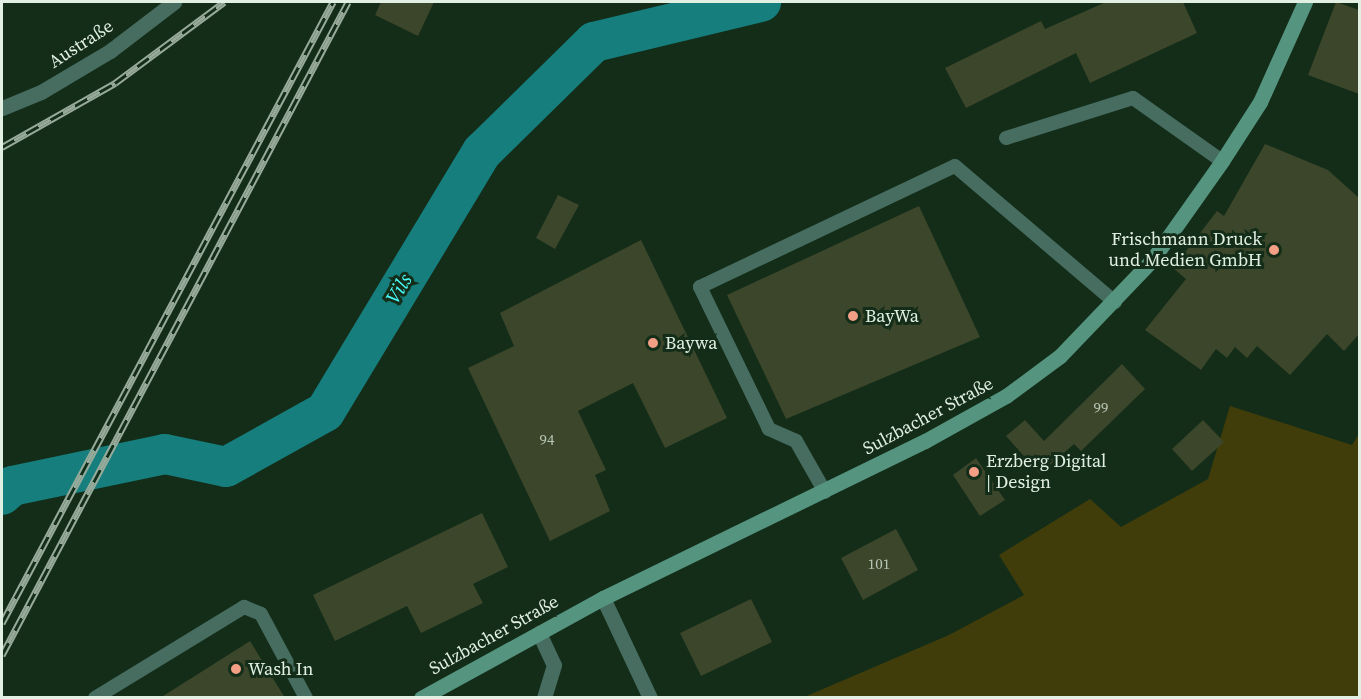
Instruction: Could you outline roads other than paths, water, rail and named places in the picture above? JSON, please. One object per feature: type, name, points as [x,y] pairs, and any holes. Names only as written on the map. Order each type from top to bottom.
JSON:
[{"type":"main road","name":"Sulzbacher Straße","points":[[421,698],[603,598],[825,492],[1006,396],[1060,356],[1115,302],[1152,260],[1222,161],[1260,102],[1305,2]]},
{"type":"street","name":"Austraße","points":[[2,108],[110,51],[174,2]]},
{"type":"street","points":[[603,598],[650,698]]},
{"type":"street","points":[[539,633],[554,665],[543,698]]},
{"type":"lane","points":[[1006,138],[1133,98],[1222,161]]},
{"type":"lane","points":[[825,492],[796,441],[769,429],[700,287],[955,166],[1115,302]]},
{"type":"lane","points":[[95,698],[244,607],[261,614],[306,698]]},
{"type":"waterway","name":"Vils","points":[[2,495],[12,486],[165,454],[226,467],[325,412],[482,152],[594,42],[761,2]]},
{"type":"railway","points":[[2,147],[115,83],[224,2]]},
{"type":"railway","points":[[2,623],[333,2]]},
{"type":"railway","points":[[2,655],[348,2]]},
{"type":"place","name":"Frischmann Druck und Medien GmbH","points":[[1274,250]]},
{"type":"place","name":"BayWa","points":[[853,316]]},
{"type":"place","name":"Baywa","points":[[653,343]]},
{"type":"place","name":"Erzberg Digital | Design","points":[[974,472]]},
{"type":"place","name":"Wash In","points":[[236,669]]}]
